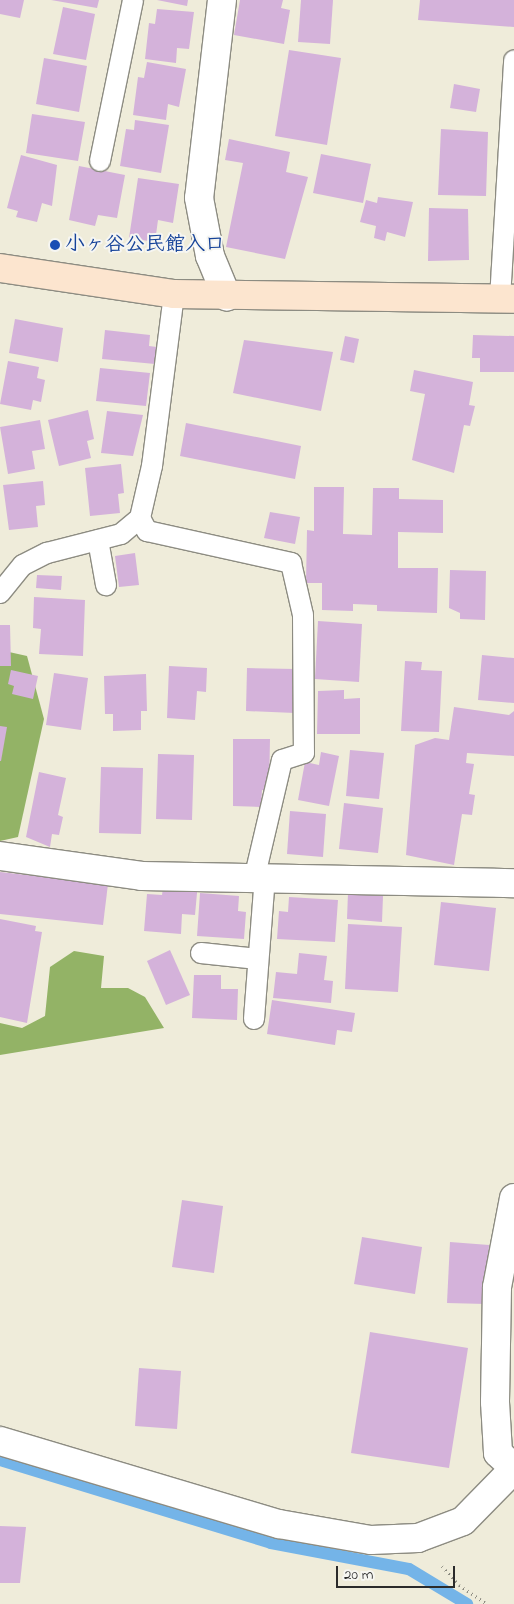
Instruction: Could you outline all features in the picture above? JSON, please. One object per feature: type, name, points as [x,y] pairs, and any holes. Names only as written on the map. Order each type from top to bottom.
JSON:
[{"type":"street","points":[[222,0],[199,198],[210,256],[227,297]]},
{"type":"street","points":[[0,268],[174,294],[227,297],[507,299]]},
{"type":"street","points":[[0,856],[142,876],[260,876],[514,883]]},
{"type":"street","points":[[0,1441],[279,1524],[371,1540],[427,1534],[463,1521],[514,1469],[498,1453],[495,1402],[497,1287],[514,1198]]},
{"type":"lane","points":[[100,161],[133,0]]},
{"type":"lane","points":[[507,299],[514,60]]},
{"type":"lane","points":[[0,593],[23,566],[47,553],[120,534],[140,518],[152,466],[174,294]]},
{"type":"lane","points":[[140,518],[147,531],[290,563],[303,615],[304,753],[282,760],[260,876],[254,1019]]},
{"type":"lane","points":[[98,540],[106,585]]},
{"type":"lane","points":[[200,953],[258,959]]},
{"type":"path","points":[[427,1534],[436,1559],[459,1585],[487,1604]]},
{"type":"green space","points":[[0,650],[27,656],[44,719],[18,837],[0,841]]},
{"type":"green space","points":[[74,951],[104,956],[101,988],[128,988],[145,997],[164,1028],[0,1055],[0,1023],[22,1028],[45,1016],[50,967]]},
{"type":"building","points":[[0,0],[24,0],[20,18],[0,14]]},
{"type":"building","points":[[51,0],[99,0],[97,8]]},
{"type":"building","points":[[157,0],[188,0],[187,6]]},
{"type":"building","points":[[240,0],[283,0],[281,8],[290,10],[284,44],[234,35]]},
{"type":"building","points":[[301,0],[333,0],[330,44],[298,42]]},
{"type":"building","points":[[420,0],[514,0],[514,27],[418,20]]},
{"type":"building","points":[[63,7],[95,14],[86,60],[53,54]]},
{"type":"building","points":[[157,9],[194,12],[189,49],[177,48],[176,63],[145,59],[149,23],[155,24]]},
{"type":"building","points":[[289,50],[341,58],[327,145],[275,136]]},
{"type":"building","points":[[44,58],[87,66],[79,112],[36,104]]},
{"type":"building","points":[[147,62],[186,69],[179,107],[168,104],[166,120],[133,115],[138,77],[144,78]]},
{"type":"building","points":[[454,84],[480,89],[476,112],[450,108]]},
{"type":"building","points":[[32,114],[85,122],[78,161],[26,153]]},
{"type":"building","points":[[135,120],[169,125],[161,173],[120,166],[126,129],[134,130]]},
{"type":"building","points":[[441,129],[488,132],[486,196],[438,195]]},
{"type":"building","points":[[229,139],[290,152],[286,172],[308,177],[285,259],[226,247],[243,163],[225,160]]},
{"type":"building","points":[[321,154],[371,164],[363,203],[313,193]]},
{"type":"building","points":[[21,155],[57,165],[52,206],[42,203],[37,222],[16,217],[18,211],[7,208]]},
{"type":"building","points":[[79,166],[125,175],[117,218],[98,215],[95,226],[69,220]]},
{"type":"building","points":[[138,178],[179,184],[173,223],[158,220],[155,242],[129,238]]},
{"type":"building","points":[[378,197],[413,202],[405,237],[387,232],[385,241],[374,238],[376,226],[360,222],[366,200],[377,203]]},
{"type":"building","points":[[429,208],[468,209],[469,260],[428,261]]},
{"type":"building","points":[[15,319],[63,328],[58,362],[9,353]]},
{"type":"building","points":[[105,330],[150,335],[149,346],[157,347],[155,364],[102,359]]},
{"type":"building","points":[[473,335],[514,336],[514,372],[480,372],[480,358],[472,358]]},
{"type":"building","points":[[345,336],[359,339],[354,363],[340,360]]},
{"type":"building","points":[[244,340],[333,352],[321,411],[233,393]]},
{"type":"building","points":[[8,361],[39,367],[37,378],[45,380],[41,402],[33,400],[31,410],[0,404]]},
{"type":"building","points":[[100,368],[150,373],[146,406],[96,401]]},
{"type":"building","points":[[414,370],[473,382],[469,405],[475,406],[470,426],[464,425],[454,473],[412,460],[425,394],[410,391]]},
{"type":"building","points":[[88,410],[94,439],[87,441],[91,458],[59,466],[48,420]]},
{"type":"building","points":[[107,411],[143,415],[133,456],[101,453]]},
{"type":"building","points":[[40,420],[45,449],[32,451],[35,469],[8,474],[0,427]]},
{"type":"building","points":[[186,423],[301,446],[295,479],[180,456]]},
{"type":"building","points":[[121,464],[124,493],[118,494],[120,513],[90,516],[85,468]]},
{"type":"building","points":[[43,481],[45,505],[36,506],[38,527],[9,530],[3,485]]},
{"type":"building","points":[[314,487],[344,487],[343,534],[372,535],[373,488],[399,488],[399,499],[443,500],[443,533],[398,532],[398,568],[438,568],[437,613],[377,611],[377,605],[353,604],[353,611],[322,610],[322,583],[306,583],[307,530],[314,531]]},
{"type":"building","points":[[270,512],[300,517],[295,544],[264,538]]},
{"type":"building","points":[[135,553],[139,585],[119,587],[115,556]]},
{"type":"building","points":[[450,570],[486,571],[485,620],[460,619],[460,613],[449,608]]},
{"type":"building","points":[[37,575],[62,576],[61,590],[36,588]]},
{"type":"building","points":[[34,597],[85,600],[83,656],[39,654],[41,629],[33,628]]},
{"type":"building","points":[[318,621],[362,624],[359,682],[315,679]]},
{"type":"building","points":[[0,625],[10,625],[11,666],[0,666]]},
{"type":"building","points":[[482,655],[514,658],[514,703],[478,700]]},
{"type":"building","points":[[405,661],[422,662],[421,670],[442,671],[439,732],[401,731]]},
{"type":"building","points":[[169,666],[207,668],[206,692],[197,691],[195,720],[167,718]]},
{"type":"building","points":[[247,668],[296,669],[295,713],[246,711]]},
{"type":"building","points":[[11,670],[38,676],[33,699],[12,694],[14,686],[8,684]]},
{"type":"building","points":[[54,673],[88,678],[81,730],[46,725]]},
{"type":"building","points":[[146,674],[147,711],[141,711],[141,730],[113,731],[113,714],[105,714],[104,676]]},
{"type":"building","points":[[344,690],[344,699],[360,698],[360,734],[317,734],[318,691]]},
{"type":"building","points":[[454,707],[509,715],[514,711],[514,756],[467,753],[466,763],[474,764],[469,794],[475,795],[472,815],[462,814],[454,865],[406,855],[415,745],[435,738],[449,740]]},
{"type":"building","points":[[0,726],[7,727],[1,761],[0,761]]},
{"type":"building","points":[[233,739],[270,739],[269,790],[262,790],[261,807],[233,806]]},
{"type":"building","points":[[350,750],[384,753],[379,799],[346,796]]},
{"type":"building","points":[[321,752],[339,756],[329,806],[298,800],[305,762],[319,765]]},
{"type":"building","points":[[158,754],[194,755],[192,820],[156,819]]},
{"type":"building","points":[[101,767],[143,768],[141,834],[99,833]]},
{"type":"building","points":[[39,772],[66,778],[58,815],[63,817],[59,835],[52,834],[50,847],[26,837]]},
{"type":"building","points":[[344,803],[383,808],[378,853],[339,849]]},
{"type":"building","points":[[290,811],[326,814],[323,857],[287,854]]},
{"type":"building","points":[[0,872],[108,884],[103,925],[0,914]]},
{"type":"building","points":[[164,880],[198,882],[195,915],[182,914],[181,934],[144,931],[147,894],[162,895]]},
{"type":"building","points":[[200,893],[239,896],[238,911],[246,912],[244,939],[197,936]]},
{"type":"building","points":[[348,893],[383,896],[382,922],[347,919]]},
{"type":"building","points":[[289,897],[338,900],[335,942],[277,939],[279,911],[288,912]]},
{"type":"building","points":[[441,902],[496,908],[489,971],[434,965]]},
{"type":"building","points":[[0,919],[36,926],[35,931],[42,932],[27,1023],[0,1017]]},
{"type":"building","points":[[348,924],[402,927],[398,992],[345,989]]},
{"type":"building","points":[[170,950],[190,995],[166,1005],[147,961]]},
{"type":"building","points":[[299,953],[327,956],[324,980],[333,981],[331,1003],[273,998],[276,972],[297,974]]},
{"type":"building","points":[[194,975],[221,975],[221,989],[238,989],[237,1020],[192,1018]]},
{"type":"building","points":[[272,1000],[355,1013],[352,1032],[337,1030],[335,1045],[267,1034]]},
{"type":"building","points":[[182,1200],[223,1206],[214,1273],[172,1267]]},
{"type":"building","points":[[362,1237],[422,1247],[415,1294],[354,1284]]},
{"type":"building","points":[[450,1242],[489,1245],[486,1304],[447,1303]]},
{"type":"building","points":[[370,1332],[468,1348],[449,1468],[351,1453]]},
{"type":"building","points":[[139,1368],[181,1371],[177,1429],[135,1426]]},
{"type":"building","points":[[0,1526],[26,1527],[20,1583],[0,1583]]},
{"type":"waterway","points":[[0,1460],[271,1543],[409,1569],[467,1604]]},
{"type":"place","name":"小ヶ谷公民館入口","points":[[55,245]]}]
